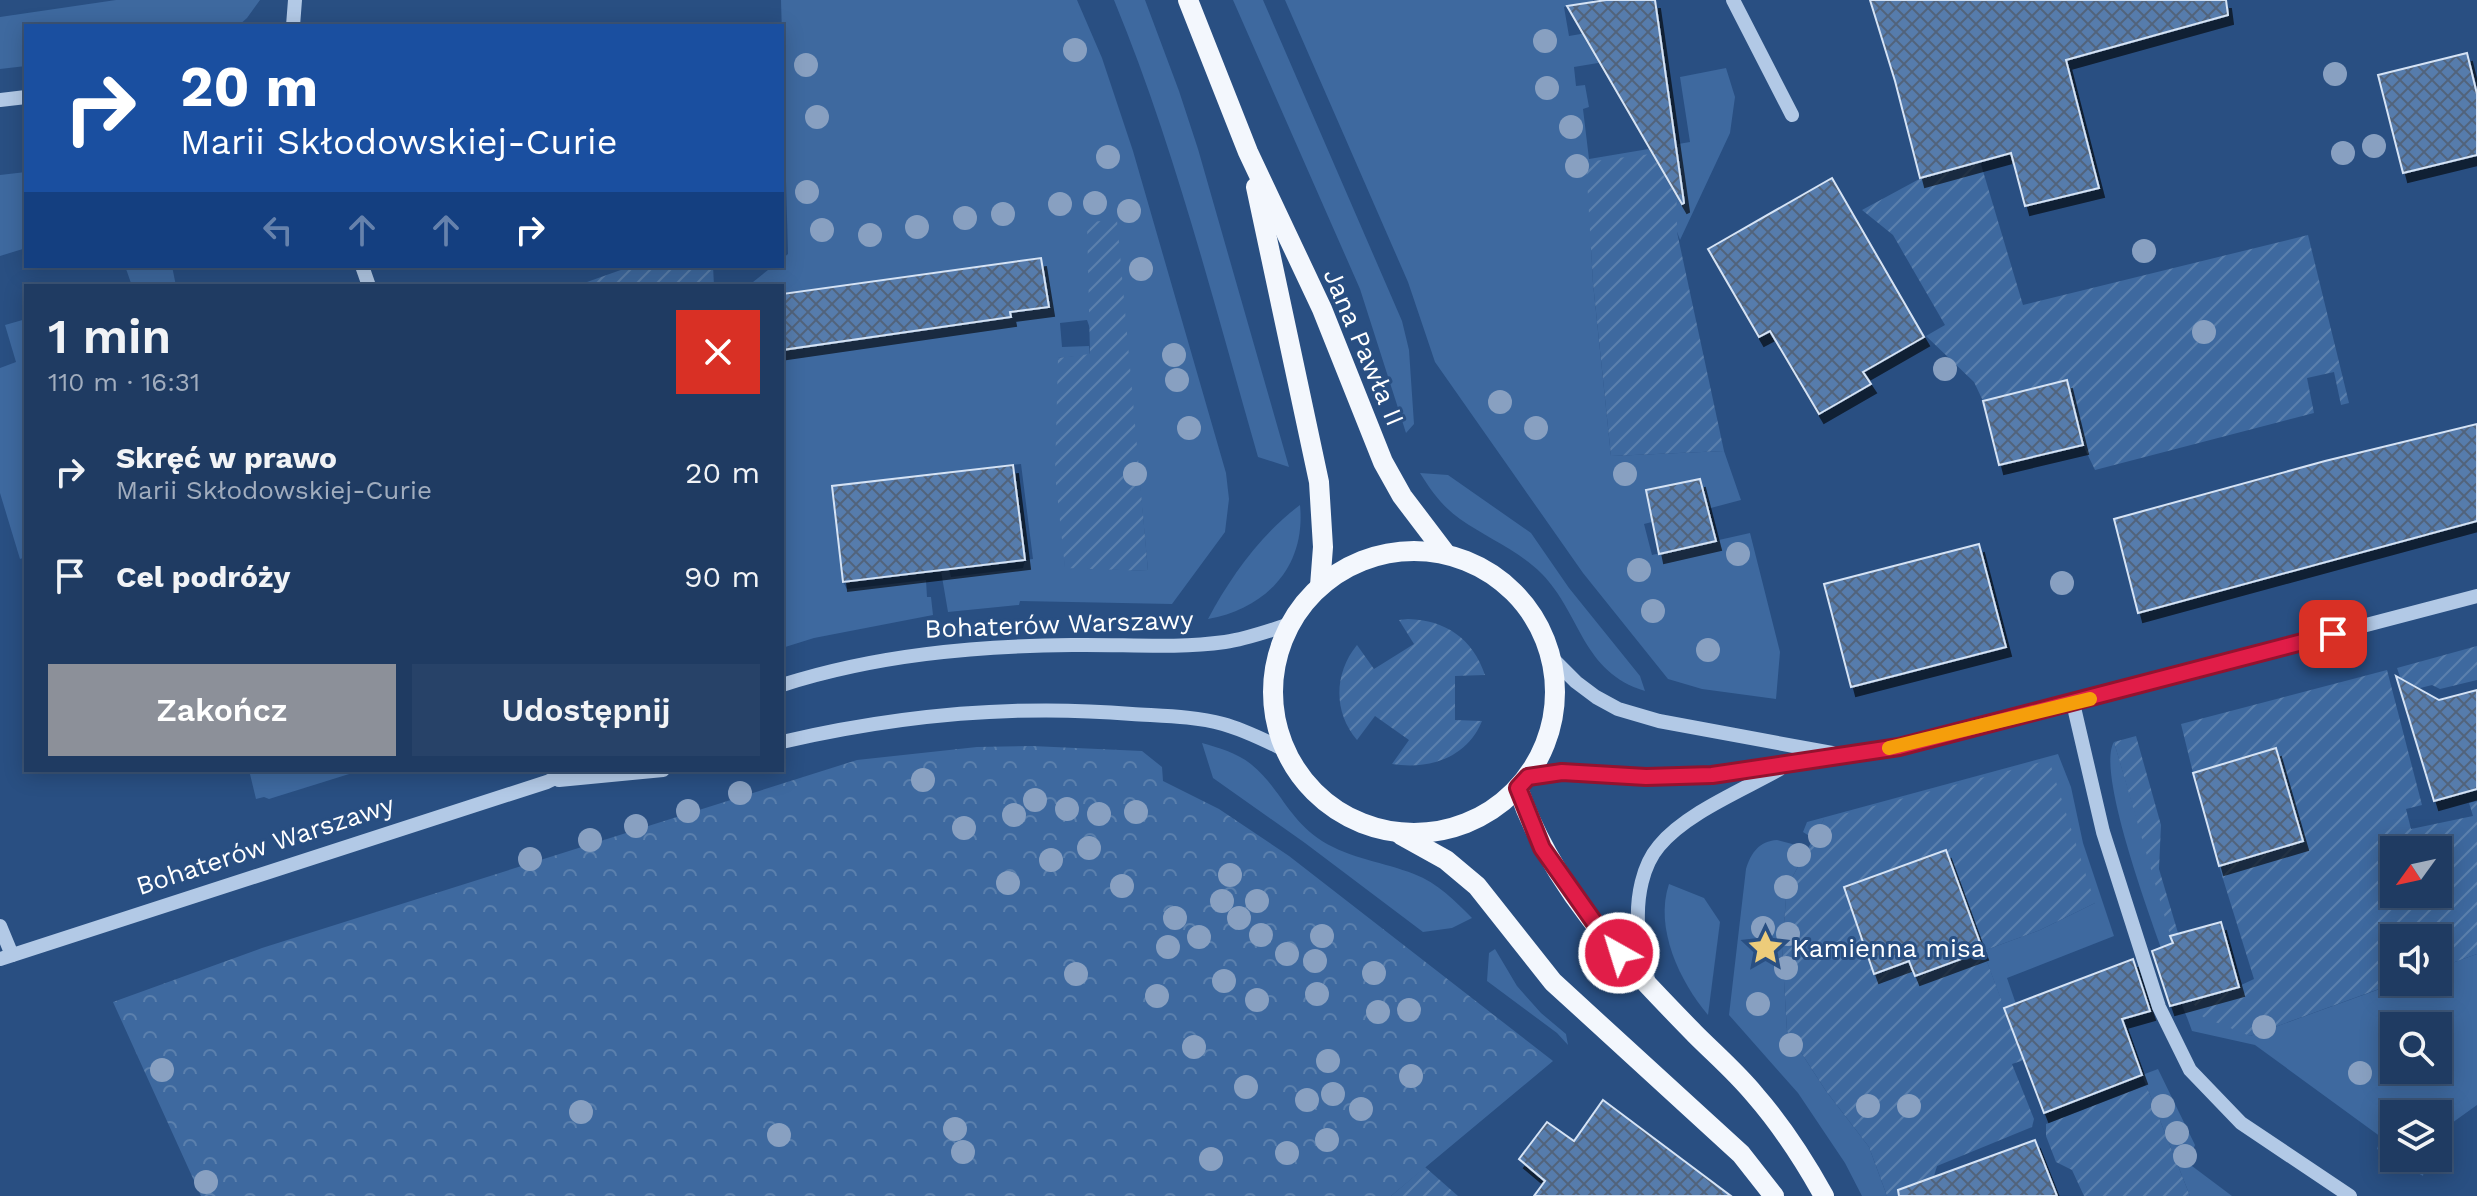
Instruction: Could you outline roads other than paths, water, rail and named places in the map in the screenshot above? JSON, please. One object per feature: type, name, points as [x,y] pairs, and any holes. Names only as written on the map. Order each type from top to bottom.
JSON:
[{"type":"main road","name":"Jana Pawła II","points":[[1188,0],[1248,152],[1322,309],[1383,462],[1402,496],[1446,554]]},
{"type":"main road","name":"Jana Pawła II","points":[[1248,152],[1319,482],[1323,547],[1320,586]]},
{"type":"main road","points":[[1406,551],[1446,554],[1474,565],[1512,590],[1532,614],[1550,656],[1555,688],[1553,719],[1543,749],[1523,782],[1496,808],[1456,828],[1427,833],[1398,833],[1356,822],[1330,807],[1309,787],[1285,750],[1275,720],[1272,686],[1278,654],[1290,624],[1320,586],[1342,570],[1379,555],[1406,551]]},
{"type":"main road","points":[[1523,782],[1542,848],[1560,877],[1604,936],[1650,988],[1754,1094],[1795,1147],[1824,1196]]},
{"type":"main road","points":[[1398,833],[1446,860],[1477,886],[1553,982],[1585,1015],[1741,1154],[1774,1196]]},
{"type":"street","points":[[293,24],[295,0]]},
{"type":"street","points":[[1733,0],[1792,115]]},
{"type":"street","points":[[0,100],[24,97]]},
{"type":"street","points":[[1523,782],[1562,772],[1646,777],[1712,775],[1925,741],[2477,596]]},
{"type":"street","name":"Bohaterów Warszawy","points":[[784,684],[843,669],[952,649],[1075,644],[1183,646],[1227,642],[1290,624]]},
{"type":"street","points":[[1550,656],[1576,682],[1618,709],[1659,721],[1844,755]]},
{"type":"street","points":[[2073,703],[2103,832],[2154,993],[2190,1070],[2241,1123],[2350,1196]]},
{"type":"street","points":[[784,742],[876,723],[954,713],[1021,709],[1096,711],[1220,723],[1285,750]]},
{"type":"street","points":[[1650,988],[1638,920],[1640,890],[1650,858],[1660,844],[1687,822],[1788,765]]},
{"type":"street","name":"Bohaterów Warszawy","points":[[6,957],[544,776],[623,772]]},
{"type":"street","points":[[0,926],[6,957]]},
{"type":"place","name":"Kamienna misa","points":[[1766,948]]}]
